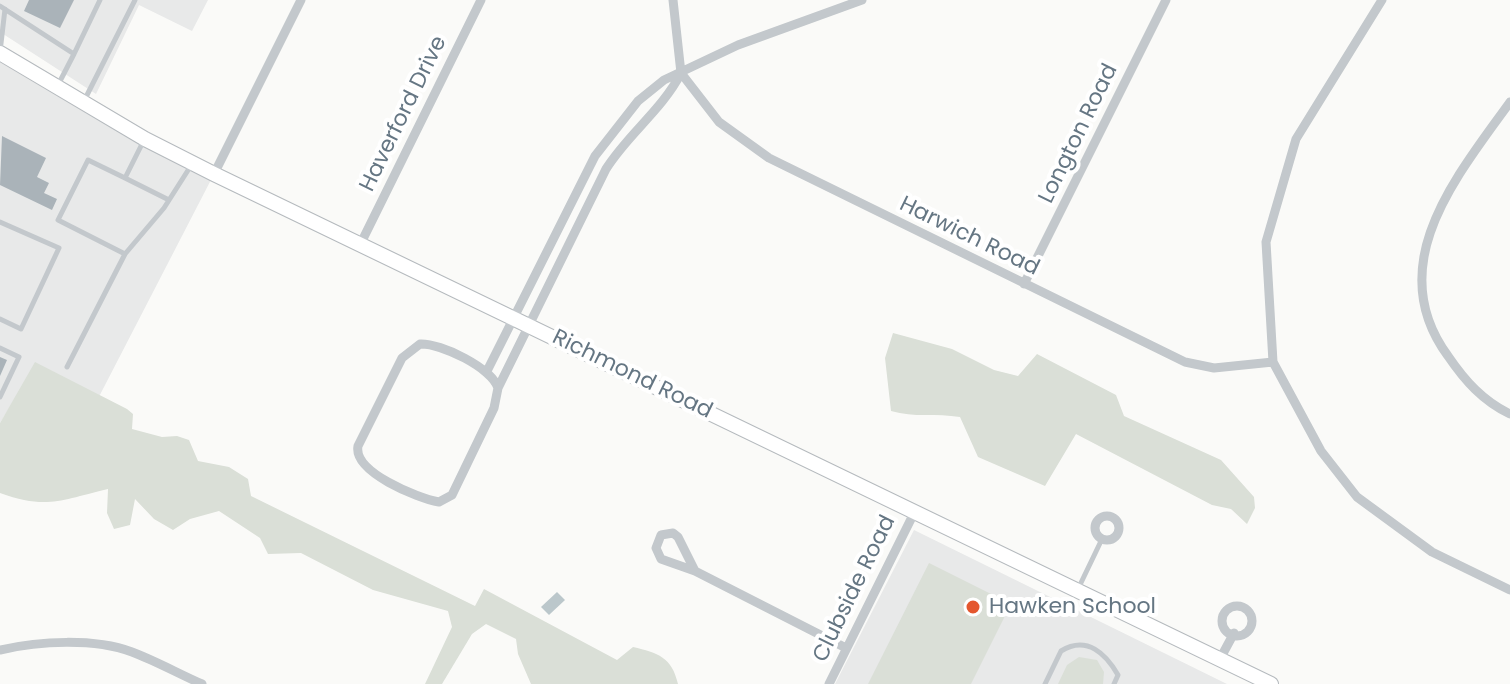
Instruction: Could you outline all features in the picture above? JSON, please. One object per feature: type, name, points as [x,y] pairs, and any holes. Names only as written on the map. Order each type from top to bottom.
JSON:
[{"type":"main road","name":"Richmond Road","points":[[0,53],[83,104],[214,174],[1271,684]]},
{"type":"street","points":[[214,174],[301,0]]},
{"type":"street","name":"Haverford Drive","points":[[360,245],[481,0]]},
{"type":"street","points":[[498,388],[487,371],[432,344],[413,347],[402,358],[358,446],[359,462],[374,474],[427,499],[445,501],[452,495],[494,408],[498,388],[606,169],[623,142],[668,98],[681,73],[673,0]]},
{"type":"street","points":[[487,371],[605,139],[638,101],[664,80],[738,45],[862,0]]},
{"type":"street","name":"Longton Road","points":[[1024,284],[1166,0]]},
{"type":"street","points":[[1382,0],[1296,139],[1266,242],[1273,362],[1321,451],[1357,497],[1432,552],[1510,590]]},
{"type":"street","name":"Harwich Road","points":[[681,73],[719,122],[744,142],[1024,284],[1185,362],[1214,368],[1273,362]]},
{"type":"street","points":[[1510,102],[1448,190],[1427,239],[1422,274],[1424,304],[1440,346],[1468,385],[1510,414]]},
{"type":"street","name":"Clubside Road","points":[[829,684],[915,511]]},
{"type":"street","points":[[695,571],[678,537],[673,533],[661,535],[656,548],[661,559],[695,571],[846,648]]},
{"type":"street","points":[[1220,659],[1234,633]]},
{"type":"street","points":[[0,650],[23,645],[75,644],[130,651],[202,684]]},
{"type":"lane","points":[[56,87],[100,0]]},
{"type":"lane","points":[[83,104],[135,0]]},
{"type":"lane","points":[[2,7],[74,54]]},
{"type":"lane","points":[[0,53],[2,7]]},
{"type":"lane","points":[[125,178],[145,139]]},
{"type":"lane","points":[[125,254],[58,220],[88,160],[169,200]]},
{"type":"lane","points":[[67,367],[125,254],[169,200],[193,163]]},
{"type":"lane","points":[[0,222],[59,248],[21,329],[0,319]]},
{"type":"lane","points":[[0,348],[19,357],[0,397]]},
{"type":"lane","points":[[1078,590],[1102,539]]},
{"type":"lane","points":[[1045,684],[1061,651],[1078,645],[1104,653],[1118,675],[1114,684]]},
{"type":"shaded area","points":[[0,0],[208,0],[192,31],[139,5],[96,94],[0,32]]},
{"type":"shaded area","points":[[0,53],[214,174],[88,418],[23,386],[0,423]]},
{"type":"shaded area","points":[[893,333],[952,349],[994,370],[1018,376],[1037,354],[1116,395],[1124,416],[1221,460],[1254,497],[1255,508],[1247,524],[1231,509],[1212,505],[1076,434],[1045,486],[978,457],[960,417],[891,411],[885,358]]},
{"type":"shaded area","points":[[35,362],[127,409],[133,414],[132,429],[189,440],[198,461],[229,467],[248,479],[251,496],[475,606],[484,589],[617,660],[633,647],[657,654],[668,662],[678,684],[531,684],[518,654],[516,639],[486,624],[472,634],[442,684],[425,684],[452,627],[448,611],[373,590],[301,553],[268,554],[260,538],[219,511],[190,519],[173,530],[154,519],[135,499],[130,525],[114,529],[107,513],[108,489],[54,502],[30,501],[0,493],[0,423]]},
{"type":"shaded area","name":"Hawken School","points":[[914,530],[1227,684],[835,684]]},
{"type":"shaded area","points":[[929,563],[1011,604],[971,684],[868,684]]},
{"type":"shaded area","points":[[557,592],[565,600],[549,615],[541,607]]},
{"type":"shaded area","points":[[1079,657],[1097,660],[1104,672],[1103,684],[1058,684],[1067,665]]},
{"type":"building","points":[[29,0],[74,0],[60,28],[24,11]]},
{"type":"building","points":[[2,136],[46,158],[37,177],[49,183],[44,193],[57,199],[52,210],[0,185]]},
{"type":"building","points":[[0,357],[7,360],[0,376]]},
{"type":"place","name":"Hawken School","points":[[973,607]]}]
